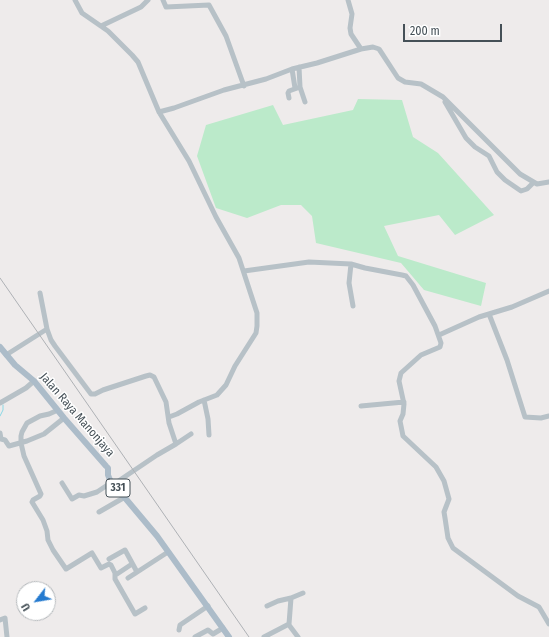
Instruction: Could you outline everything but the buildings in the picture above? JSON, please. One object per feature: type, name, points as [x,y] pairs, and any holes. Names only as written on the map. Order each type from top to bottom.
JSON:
[{"type":"main road","name":"Jalan Raya Manonjaya","points":[[0,347],[15,365],[34,381],[108,468],[108,477],[125,496],[168,552],[229,637]]},
{"type":"street","points":[[76,0],[82,13],[108,30],[138,62],[159,112],[189,161],[216,217],[239,258],[257,313],[256,333],[235,366],[226,385],[217,395],[204,400],[185,411],[169,417]]},
{"type":"street","points":[[101,26],[141,7],[148,0]]},
{"type":"street","points":[[163,0],[166,7],[209,5],[226,36],[244,86]]},
{"type":"street","points":[[348,0],[352,14],[350,28],[351,34],[361,49]]},
{"type":"street","points":[[159,112],[224,90],[266,79],[292,69],[361,49],[373,47],[379,49],[398,78],[405,82],[421,84],[443,97],[520,174],[533,183],[540,184],[549,182]]},
{"type":"street","points":[[297,87],[299,67]]},
{"type":"street","points":[[292,69],[297,87],[305,102]]},
{"type":"street","points":[[289,98],[289,92],[297,87]]},
{"type":"street","points":[[443,97],[466,138],[475,147],[489,156],[497,172],[505,180],[522,191],[527,189],[533,183]]},
{"type":"street","points":[[244,271],[309,262],[351,264],[406,276],[413,285],[439,335],[441,342],[440,347],[421,355],[401,373],[399,381],[404,402],[403,414],[400,420],[403,436],[436,467],[447,491],[449,501],[444,512],[450,544],[453,548],[518,596],[539,607],[549,624]]},
{"type":"street","points":[[351,264],[349,283],[353,306]]},
{"type":"street","points":[[439,335],[549,291]]},
{"type":"street","points":[[40,293],[47,329],[51,340],[91,394],[95,394],[111,387],[143,377],[152,376],[159,386],[166,402],[169,423],[176,444]]},
{"type":"street","points":[[489,314],[507,360],[525,416],[541,418],[549,416]]},
{"type":"street","points":[[6,355],[47,329]]},
{"type":"street","points":[[0,403],[26,388],[34,381]]},
{"type":"street","points":[[204,400],[209,435]]},
{"type":"street","points":[[360,406],[404,402]]},
{"type":"street","points":[[58,410],[39,416],[27,423],[22,432],[21,443],[27,464],[41,494],[33,501],[33,503],[43,520],[47,537],[53,550],[66,569],[92,553],[102,568],[109,564],[111,565],[115,573],[115,579],[135,614],[145,608]]},
{"type":"street","points":[[0,433],[2,439],[5,440],[8,446],[21,443],[44,433],[64,418]]},
{"type":"street","points":[[62,483],[72,499],[79,495],[84,496],[97,492],[191,434]]},
{"type":"street","points":[[99,512],[125,496]]},
{"type":"street","points":[[109,559],[125,550],[137,572]]},
{"type":"street","points":[[128,578],[168,552]]},
{"type":"street","points":[[117,574],[132,564]]},
{"type":"street","points":[[267,606],[304,593]]},
{"type":"street","points":[[291,598],[289,625],[298,637]]},
{"type":"street","points":[[179,630],[180,625],[208,606]]},
{"type":"street","points":[[0,620],[5,618],[7,637]]},
{"type":"street","points":[[264,637],[289,625]]},
{"type":"street","points":[[195,637],[202,635],[208,630],[213,634],[223,628]]},
{"type":"green space","points":[[358,99],[402,100],[413,137],[438,153],[494,215],[455,235],[439,215],[384,226],[398,256],[486,283],[481,306],[424,290],[401,263],[316,243],[312,216],[301,205],[281,205],[247,218],[216,208],[197,156],[206,125],[273,105],[283,125],[353,110]]},
{"type":"waterway","points":[[0,416],[3,410],[3,405]]},
{"type":"railway","points":[[0,278],[249,637]]}]
